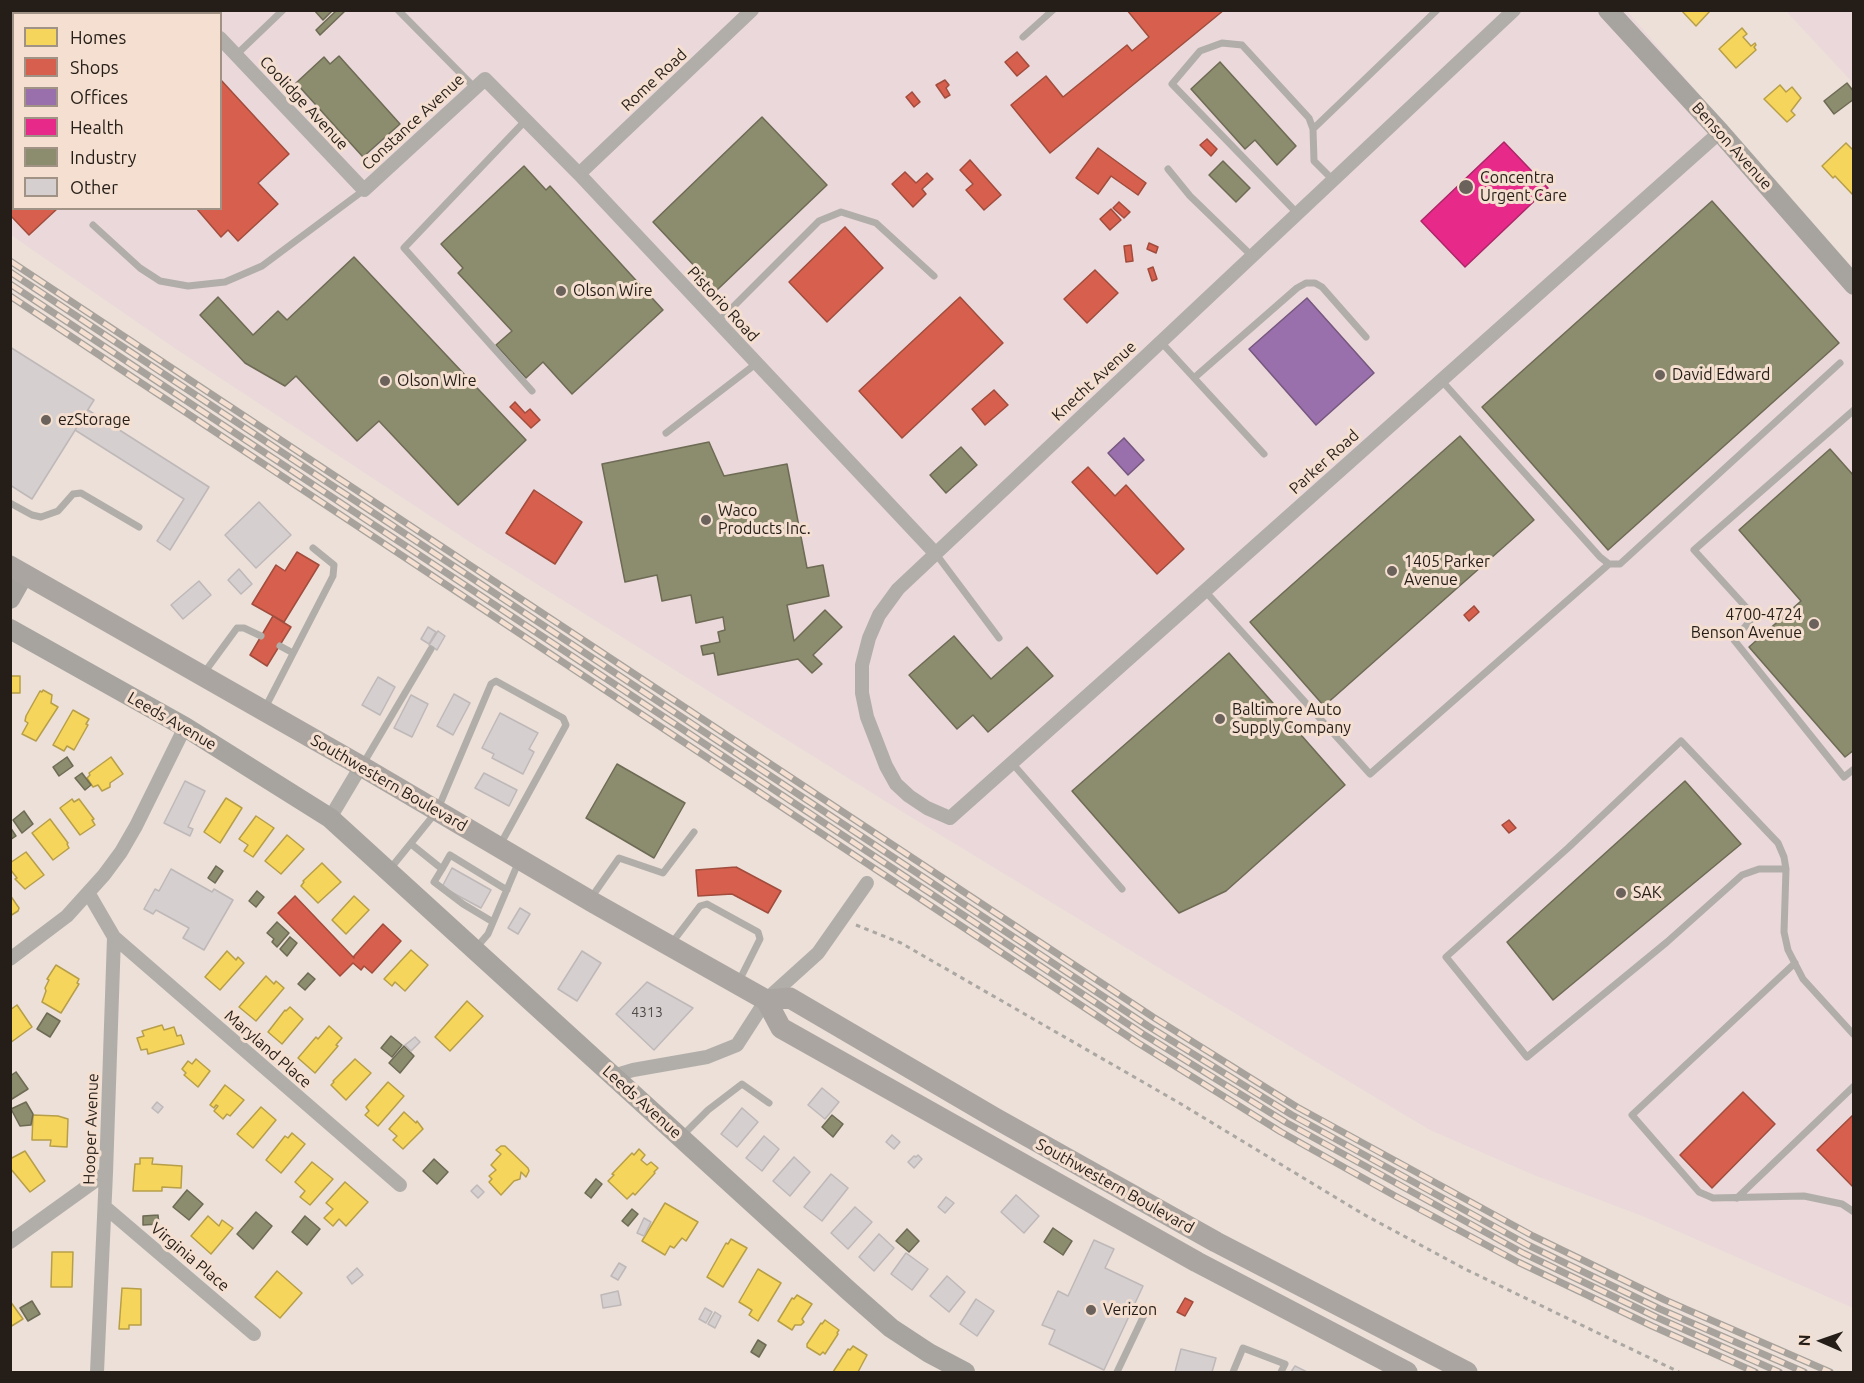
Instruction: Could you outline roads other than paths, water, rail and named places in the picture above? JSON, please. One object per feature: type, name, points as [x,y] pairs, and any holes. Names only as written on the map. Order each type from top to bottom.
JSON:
[{"type":"main road","name":"Southwestern Boulevard","points":[[17,570],[766,1000],[782,1028],[1187,1256],[1407,1372]]},
{"type":"main road","name":"Southwestern Boulevard","points":[[766,1000],[790,998],[994,1118],[1216,1242],[1467,1372]]},
{"type":"street","name":"Rome Road","points":[[579,174],[753,10]]},
{"type":"street","name":"Knecht Avenue","points":[[950,818],[922,804],[896,784],[867,717],[862,693],[862,665],[869,638],[879,615],[898,589],[1514,10]]},
{"type":"street","name":"Benson Avenue","points":[[1608,10],[1720,132],[1854,285]]},
{"type":"street","name":"Coolidge Avenue","points":[[222,40],[364,190]]},
{"type":"street","name":"Pistorio Road","points":[[480,83],[526,120],[579,174],[936,554]]},
{"type":"street","name":"Constance Avenue","points":[[364,190],[480,83]]},
{"type":"street","name":"Parker Road","points":[[950,818],[1720,132]]},
{"type":"street","points":[[10,599],[17,570]]},
{"type":"street","name":"Leeds Avenue","points":[[10,629],[185,727],[330,818],[891,1328],[929,1353],[965,1372]]},
{"type":"street","points":[[10,959],[67,916],[88,894],[121,852],[185,727]]},
{"type":"street","points":[[330,818],[361,766]]},
{"type":"street","points":[[613,1076],[633,1070],[707,1057],[736,1045],[766,1000],[818,953],[867,883]]},
{"type":"street","points":[[88,894],[114,938]]},
{"type":"street","name":"Hooper Avenue","points":[[97,1372],[114,938]]},
{"type":"street","name":"Maryland Place","points":[[114,938],[400,1185]]},
{"type":"street","points":[[10,1242],[106,1173]]},
{"type":"street","name":"Virginia Place","points":[[105,1206],[254,1334]]},
{"type":"lane","points":[[236,55],[283,10]]},
{"type":"lane","points":[[398,10],[480,83]]},
{"type":"lane","points":[[1023,37],[1053,10]]},
{"type":"lane","points":[[1313,129],[1437,10]]},
{"type":"lane","points":[[1298,213],[1172,84],[1200,51],[1222,43],[1242,45],[1309,118],[1313,129],[1314,161],[1333,180]]},
{"type":"lane","points":[[526,120],[404,248],[532,392]]},
{"type":"lane","points":[[1168,168],[1190,196],[1252,256]]},
{"type":"lane","points":[[93,225],[140,268],[160,281],[188,286],[225,282],[262,266],[364,190]]},
{"type":"lane","points":[[718,322],[819,221],[841,212],[876,223],[934,276]]},
{"type":"lane","points":[[1194,378],[1297,288],[1306,283],[1322,286],[1366,337]]},
{"type":"lane","points":[[1160,342],[1264,454]]},
{"type":"lane","points":[[666,433],[756,363]]},
{"type":"lane","points":[[1442,380],[1600,557],[1609,564],[1620,564],[1840,363]]},
{"type":"lane","points":[[1854,410],[1694,550],[1754,615],[1734,640],[1844,777],[1854,769]]},
{"type":"lane","points":[[10,503],[32,515],[41,517],[58,511],[73,494],[81,493],[139,527]]},
{"type":"lane","points":[[264,710],[333,576],[334,565],[313,548]]},
{"type":"lane","points":[[936,554],[999,638]]},
{"type":"lane","points":[[1205,591],[1370,774],[1609,564]]},
{"type":"lane","points":[[202,675],[237,628],[244,628],[261,636]]},
{"type":"lane","points":[[280,646],[293,653]]},
{"type":"lane","points":[[361,766],[431,649]]},
{"type":"lane","points":[[389,871],[437,811],[490,684],[496,681],[563,718],[566,724],[499,847]]},
{"type":"lane","points":[[1786,869],[1759,869],[1742,876],[1667,942],[1527,1058],[1446,957],[1568,848],[1681,741],[1778,843],[1786,869],[1784,932],[1788,950],[1803,979],[1854,1035]]},
{"type":"lane","points":[[1012,763],[1122,889]]},
{"type":"lane","points":[[589,900],[620,858],[663,873],[694,832]]},
{"type":"lane","points":[[411,844],[442,869]]},
{"type":"lane","points":[[493,922],[463,904],[434,882],[450,855],[507,890]]},
{"type":"lane","points":[[475,949],[488,934],[520,859]]},
{"type":"lane","points":[[670,945],[700,906],[707,904],[758,932],[760,939],[738,984]]},
{"type":"lane","points":[[1795,963],[1632,1115],[1699,1192],[1713,1198],[1804,1196],[1842,1204],[1854,1212]]},
{"type":"lane","points":[[681,1138],[708,1110],[742,1084],[769,1103]]},
{"type":"lane","points":[[1737,1198],[1854,1086]]},
{"type":"lane","points":[[1117,1372],[1146,1311]]},
{"type":"lane","points":[[1233,1372],[1243,1348],[1285,1364],[1281,1372]]},
{"type":"railway","points":[[10,261],[1153,1017],[1297,1107],[1533,1236],[1665,1300],[1830,1372]]},
{"type":"railway","points":[[10,272],[1148,1026],[1292,1115],[1528,1245],[1660,1309],[1804,1372]]},
{"type":"railway","points":[[10,284],[1143,1034],[1287,1123],[1523,1253],[1656,1317],[1779,1372]]},
{"type":"railway","points":[[10,296],[1138,1043],[1281,1132],[1518,1262],[1755,1372]]},
{"type":"place","name":"Concentra Urgent Care","points":[[1466,187]]},
{"type":"place","name":"Olson Wire","points":[[561,291]]},
{"type":"place","name":"David Edward","points":[[1660,375]]},
{"type":"place","name":"Olson WIre","points":[[385,381]]},
{"type":"place","name":"ezStorage","points":[[46,420]]},
{"type":"place","name":"Waco Products Inc.","points":[[706,520]]},
{"type":"place","name":"1405 Parker Avenue","points":[[1392,571]]},
{"type":"place","name":"4700-4724 Benson Avenue","points":[[1814,624]]},
{"type":"place","name":"Baltimore Auto Supply Company","points":[[1220,719]]},
{"type":"place","name":"SAK","points":[[1621,893]]},
{"type":"place","name":"Verizon","points":[[1091,1310]]}]
